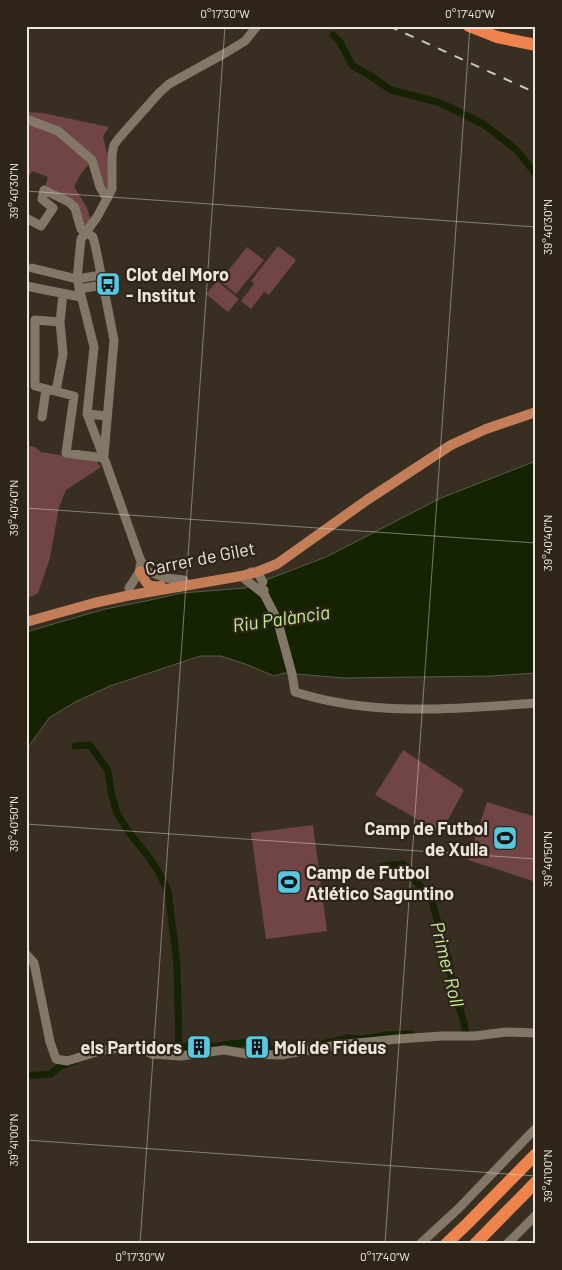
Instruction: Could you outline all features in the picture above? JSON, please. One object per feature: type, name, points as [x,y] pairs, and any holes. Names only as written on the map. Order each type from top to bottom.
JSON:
[{"type":"highway","points":[[470,26],[497,37],[536,45]]},
{"type":"highway","points":[[490,26],[536,37]]},
{"type":"highway","points":[[446,1244],[536,1154]]},
{"type":"highway","points":[[475,1244],[536,1182]]},
{"type":"main road","points":[[302,545],[451,445],[486,429],[536,412]]},
{"type":"main road","name":"Carrer de Gilet","points":[[149,585],[240,570],[276,558],[302,545]]},
{"type":"main road","name":"Carrer de Gilet","points":[[26,621],[128,592],[194,584],[257,572],[277,564],[302,545]]},
{"type":"main road","points":[[143,571],[149,585]]},
{"type":"main road","points":[[149,585],[156,587],[182,583],[194,584]]},
{"type":"main road","points":[[128,592],[142,590],[149,585]]},
{"type":"street","points":[[128,592],[143,571],[88,414],[94,347],[77,279],[82,239],[97,217],[112,189],[112,154],[114,145],[119,138],[168,84],[245,41],[257,26]]},
{"type":"street","points":[[26,119],[58,131],[92,160],[100,187],[107,199]]},
{"type":"street","points":[[26,218],[41,226],[53,208],[42,198],[44,190],[69,202],[75,208],[82,229],[93,238],[114,340],[104,458]]},
{"type":"street","points":[[32,268],[77,279],[102,280]]},
{"type":"street","points":[[26,286],[63,294],[80,293],[102,280]]},
{"type":"street","points":[[56,391],[63,354],[60,322],[63,294]]},
{"type":"street","points":[[60,322],[35,320],[35,386],[74,396],[66,453],[104,458]]},
{"type":"street","points":[[42,417],[46,389]]},
{"type":"street","points":[[88,414],[107,416]]},
{"type":"street","points":[[276,558],[268,565],[259,568],[257,572],[259,584],[277,619],[295,692],[312,698],[381,709],[461,709],[536,703]]},
{"type":"street","points":[[259,584],[267,569]]},
{"type":"street","points":[[143,571],[166,578],[184,580]]},
{"type":"street","points":[[203,577],[216,578],[257,572]]},
{"type":"street","points":[[242,576],[259,584]]},
{"type":"street","points":[[26,954],[34,963],[50,1042],[56,1059],[67,1061],[103,1050],[138,1046],[152,1054],[181,1056],[224,1050],[248,1054],[281,1055],[337,1045],[398,1038],[476,1036],[506,1032],[536,1033]]},
{"type":"street","points":[[420,1244],[459,1208],[536,1128]]},
{"type":"street","points":[[512,1242],[536,1215]]},
{"type":"shaded area","points":[[26,112],[43,113],[109,127],[103,136],[108,159],[107,199],[92,160],[74,186],[87,208],[92,224],[87,232],[75,208],[44,190],[48,177],[32,171],[26,181]]},
{"type":"shaded area","points":[[278,246],[296,260],[269,295],[264,292],[251,309],[241,301],[254,284],[251,281]]},
{"type":"shaded area","points":[[247,247],[264,260],[236,294],[220,281]]},
{"type":"shaded area","points":[[217,281],[239,299],[228,312],[206,294]]},
{"type":"shaded area","points":[[26,445],[35,447],[41,452],[96,461],[101,467],[66,490],[59,507],[50,558],[38,593],[26,599]]},
{"type":"shaded area","points":[[403,750],[464,790],[441,833],[375,795]]},
{"type":"shaded area","name":"Camp de Futbol de Xulla","points":[[487,802],[536,817],[536,882],[468,860]]},
{"type":"shaded area","name":"Camp de Futbol Atlético Saguntino","points":[[313,825],[327,931],[266,939],[251,833]]},
{"type":"water","name":"Riu Palància","points":[[536,461],[536,673],[491,676],[344,678],[284,673],[274,676],[221,656],[200,656],[110,686],[75,702],[49,718],[26,750],[26,632],[105,609],[182,593],[245,588],[326,557],[441,498]]},
{"type":"waterway","points":[[333,35],[340,42],[352,65],[391,90],[434,101],[483,124],[513,147],[536,175]]},
{"type":"waterway","points":[[75,746],[90,745],[108,771],[112,797],[117,813],[158,871],[168,891],[177,964],[179,1045]]},
{"type":"waterway","name":"Primer Roll","points":[[384,866],[403,864],[431,898],[448,958],[466,1034]]},
{"type":"waterway","points":[[318,1045],[348,1038],[363,1039],[411,1034]]},
{"type":"waterway","points":[[208,1047],[265,1040],[267,1041],[268,1049],[290,1050]]},
{"type":"waterway","points":[[159,1050],[168,1051],[177,1045],[201,1048]]},
{"type":"waterway","points":[[26,1076],[51,1074],[61,1066],[73,1062]]},
{"type":"railway","points":[[389,26],[536,93]]},
{"type":"place","name":"Clot del Moro - Institut","points":[[108,284]]},
{"type":"place","name":"Camp de Futbol de Xulla","points":[[505,838]]},
{"type":"place","name":"Camp de Futbol Atlético Saguntino","points":[[289,882]]},
{"type":"place","name":"els Partidors","points":[[199,1047]]},
{"type":"place","name":"Molí de Fideus","points":[[257,1047]]}]
